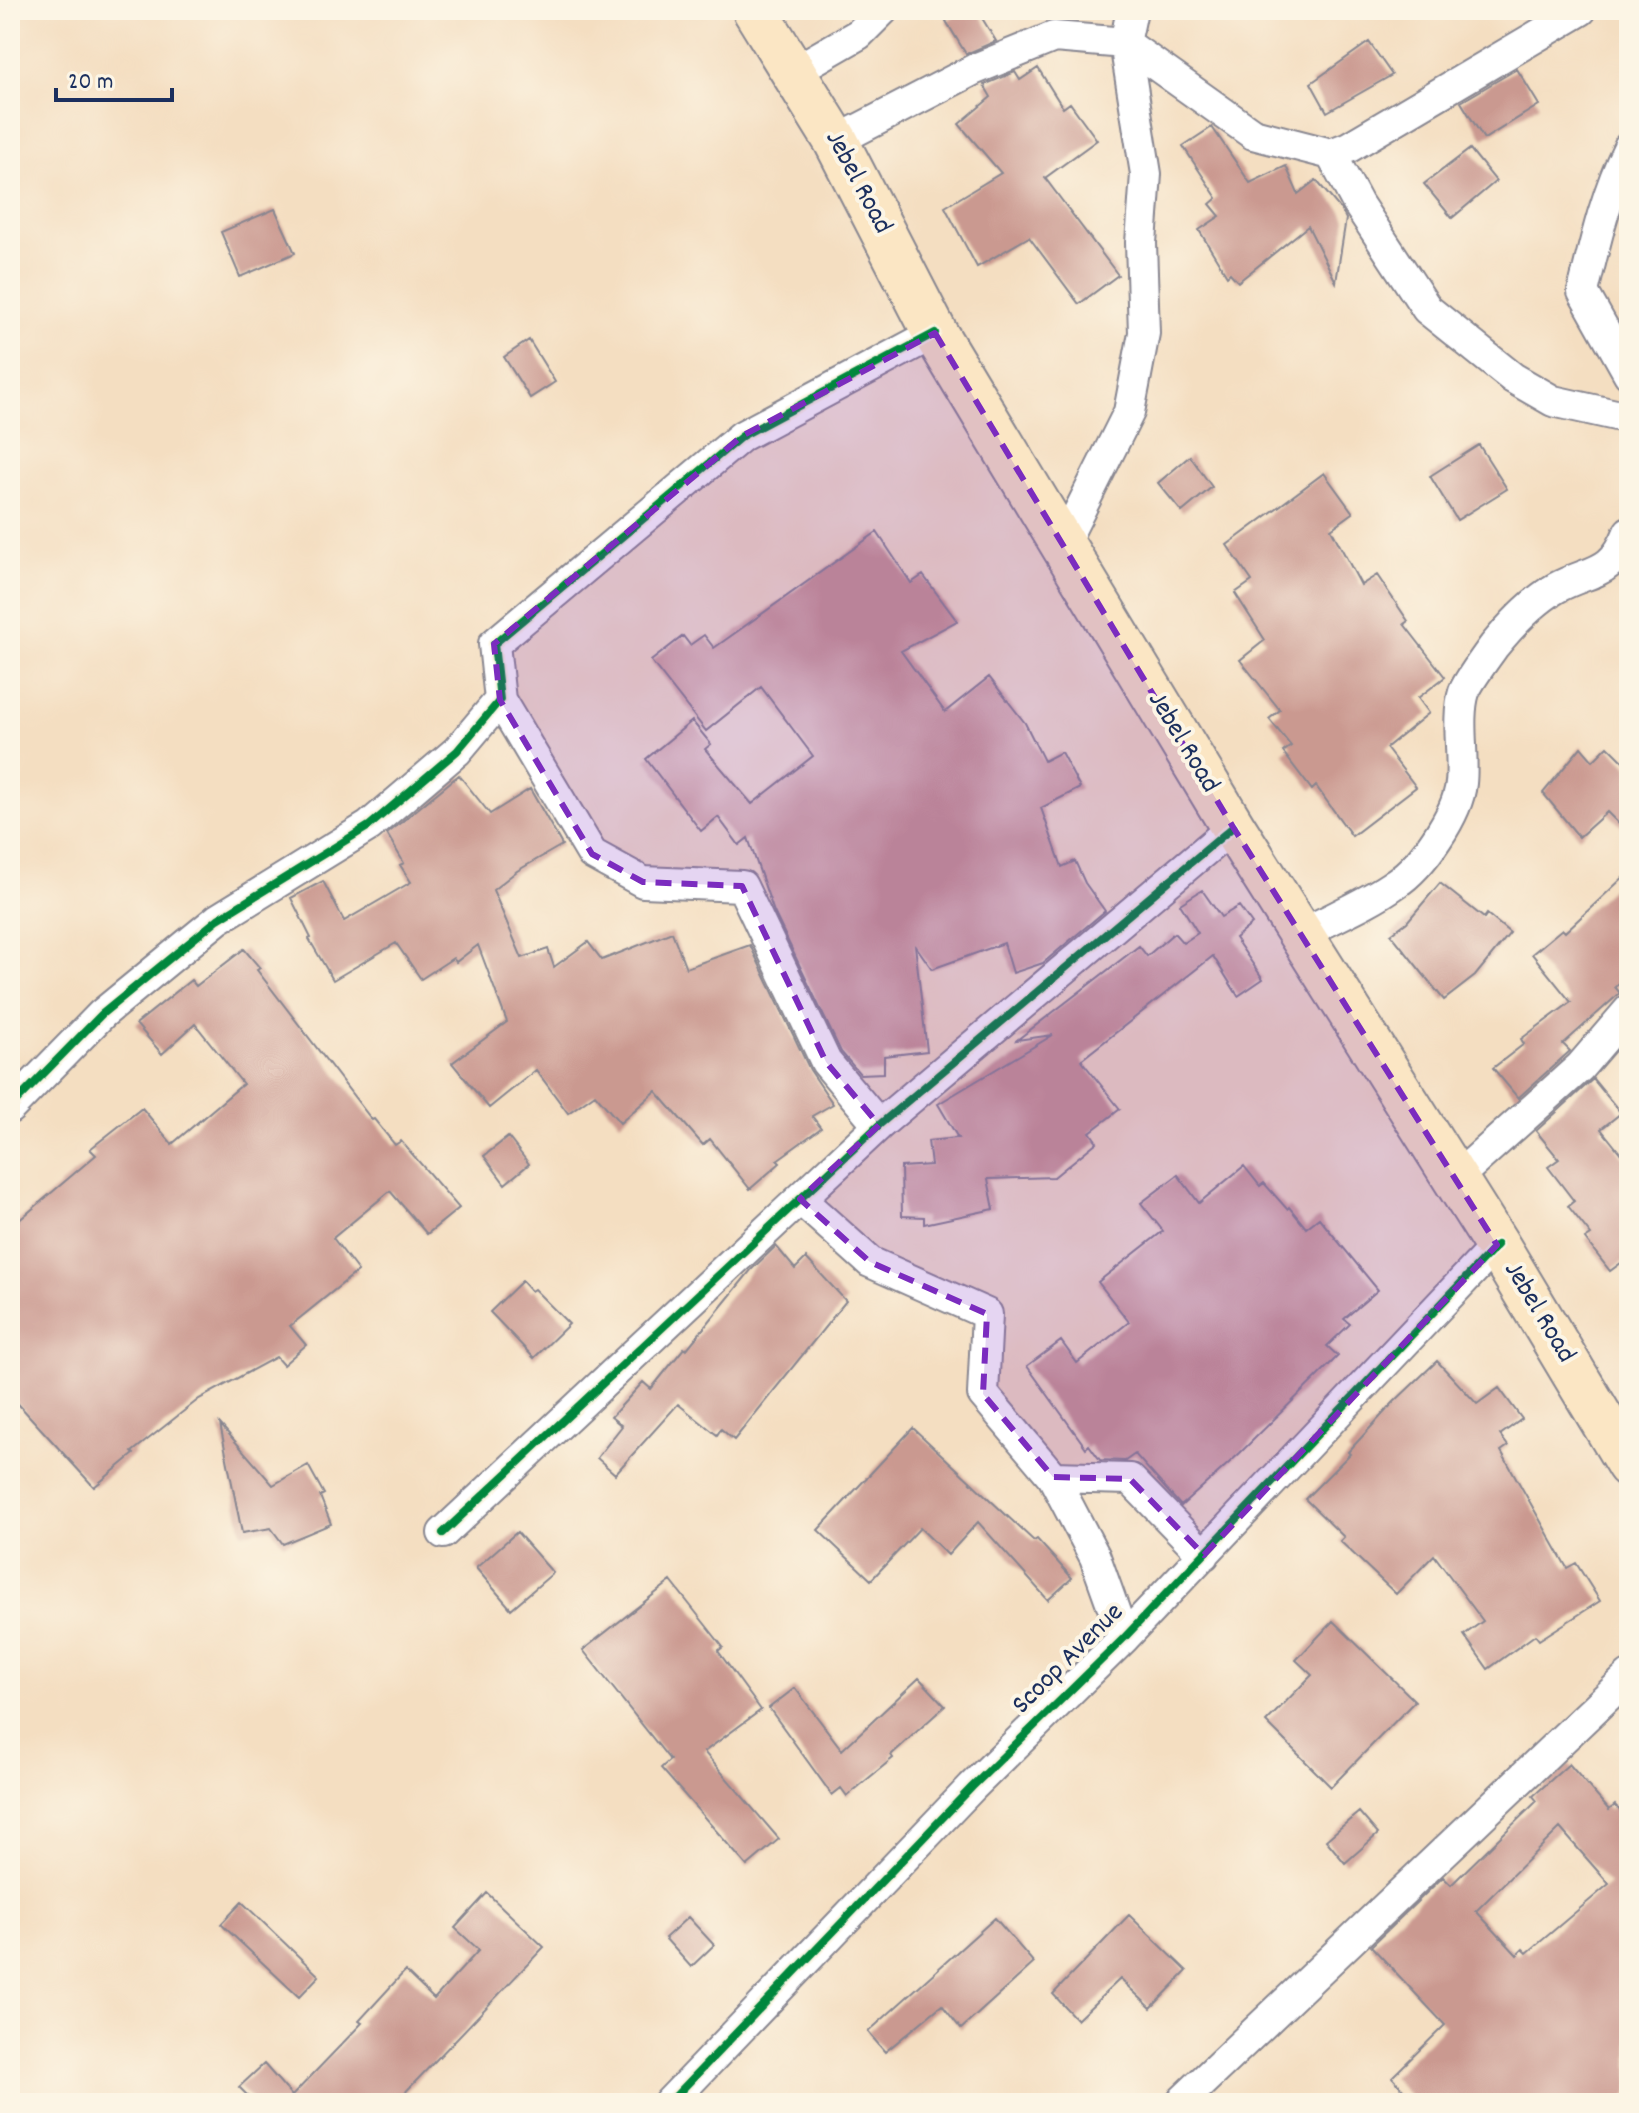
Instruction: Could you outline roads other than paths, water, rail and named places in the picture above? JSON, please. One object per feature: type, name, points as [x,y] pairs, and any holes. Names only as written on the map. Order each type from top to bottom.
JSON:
[{"type":"main road","name":"Jebel Road","points":[[755,10],[836,141],[935,333],[1233,827],[1454,1180],[1624,1442]]},
{"type":"street","points":[[793,72],[859,34],[883,10]]},
{"type":"street","points":[[1063,544],[1129,412],[1144,333],[1141,243],[1146,174],[1125,43],[1132,10]]},
{"type":"street","points":[[836,141],[975,69],[1054,37],[1125,43],[1253,134],[1331,154],[1349,147],[1581,10]]},
{"type":"street","points":[[1629,147],[1614,177],[1583,292],[1629,374]]},
{"type":"street","points":[[1331,154],[1358,204],[1427,309],[1513,378],[1553,401],[1629,418]]},
{"type":"street","points":[[879,1125],[826,1062],[742,886],[643,882],[592,854],[500,700],[494,644],[742,436],[935,333]]},
{"type":"street","points":[[1300,935],[1397,883],[1416,865],[1445,826],[1461,785],[1460,740],[1465,692],[1495,646],[1523,614],[1554,590],[1581,576],[1604,570],[1614,560],[1629,532]]},
{"type":"street","points":[[10,1108],[102,1014],[218,919],[369,826],[457,751],[500,700]]},
{"type":"street","points":[[443,1533],[879,1125],[1233,827]]},
{"type":"street","points":[[1454,1180],[1580,1067],[1629,1010]]},
{"type":"street","points":[[800,1199],[870,1262],[987,1314],[983,1394],[1053,1477],[1095,1557],[1124,1638]]},
{"type":"street","name":"Scoop Avenue","points":[[669,2103],[972,1787],[1124,1638],[1497,1245]]},
{"type":"street","points":[[1053,1477],[1130,1479],[1204,1555]]},
{"type":"street","points":[[1180,2103],[1629,1676]]}]
